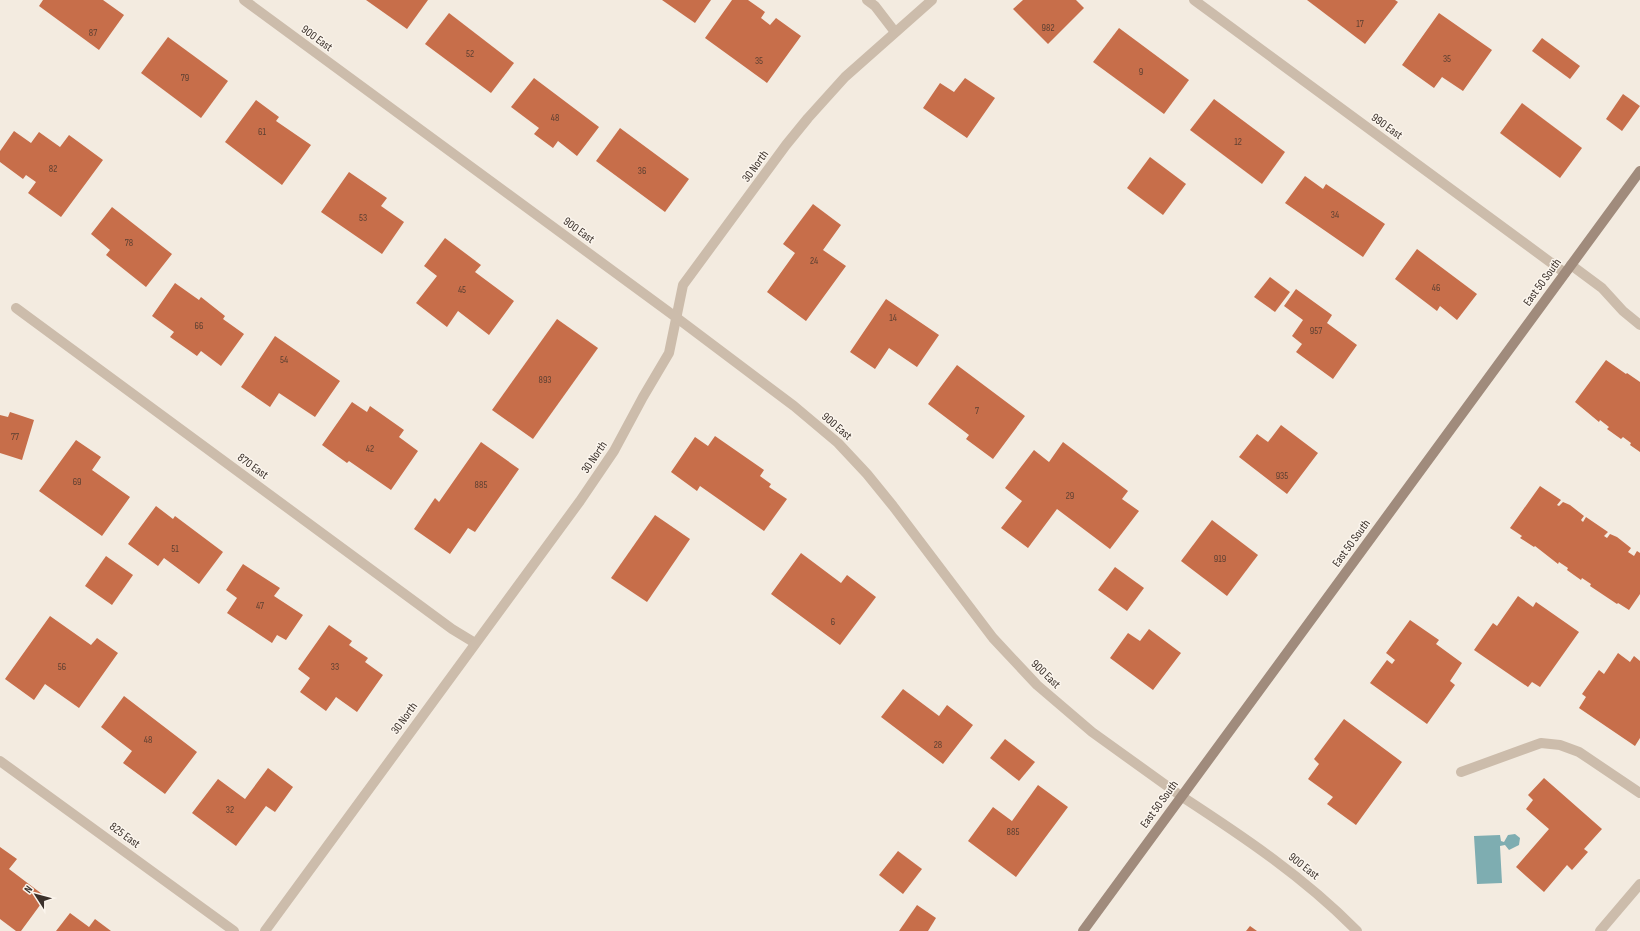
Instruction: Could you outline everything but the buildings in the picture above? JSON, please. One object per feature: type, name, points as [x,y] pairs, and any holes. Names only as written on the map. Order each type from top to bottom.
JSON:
[{"type":"main road","name":"East 50 South","points":[[1083,931],[1640,170]]},
{"type":"street","name":"900 East","points":[[244,0],[677,318],[794,406],[838,442],[894,506],[972,610],[1022,670],[1042,690],[1092,732],[1296,876],[1332,905],[1357,931]]},
{"type":"street","points":[[867,0],[875,6],[895,32]]},
{"type":"street","name":"30 North","points":[[264,931],[580,501],[614,451],[670,353],[683,285],[786,145],[808,118],[845,77],[932,0]]},
{"type":"street","name":"990 East","points":[[1194,0],[1568,269],[1602,288],[1623,311],[1640,325]]},
{"type":"street","name":"870 East","points":[[16,308],[452,629],[475,643]]},
{"type":"street","points":[[1461,772],[1541,743],[1560,745],[1579,752],[1640,793]]},
{"type":"street","name":"825 East","points":[[0,761],[234,931]]},
{"type":"street","points":[[1600,931],[1640,884]]},
{"type":"water","points":[[1515,834],[1520,838],[1519,845],[1509,850],[1505,845],[1500,846],[1502,883],[1477,884],[1474,836],[1500,835],[1501,841],[1504,842],[1508,835]]}]
